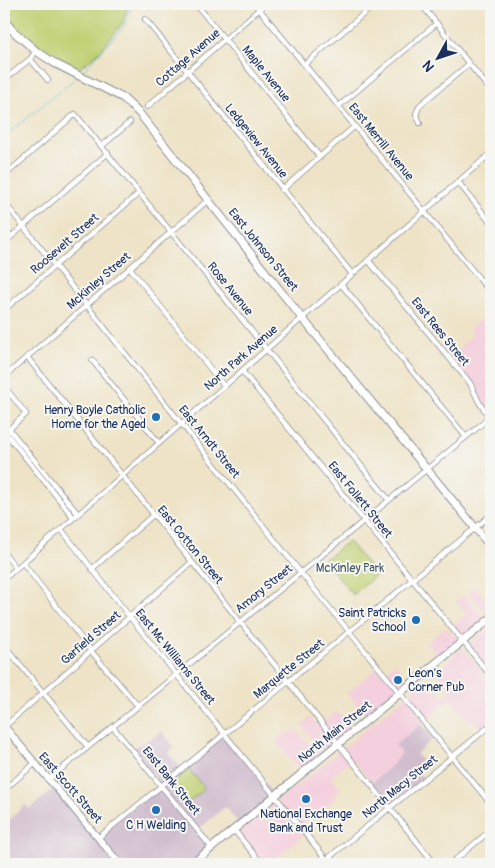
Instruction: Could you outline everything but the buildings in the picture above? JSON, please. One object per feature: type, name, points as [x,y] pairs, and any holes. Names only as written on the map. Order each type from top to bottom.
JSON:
[{"type":"main road","name":"East Johnson Street","points":[[4,20],[13,31],[36,51],[56,64],[123,98],[139,113],[491,547]]},
{"type":"main road","name":"North Main Street","points":[[192,864],[491,618]]},
{"type":"main road","name":"East Scott Street","points":[[4,727],[120,864]]},
{"type":"street","name":"Maple Avenue","points":[[196,4],[320,157]]},
{"type":"street","name":"East Merrill Avenue","points":[[255,4],[491,293]]},
{"type":"street","name":"Cottage Avenue","points":[[147,107],[265,4]]},
{"type":"street","points":[[305,64],[375,4]]},
{"type":"street","points":[[421,4],[491,91]]},
{"type":"street","name":"Ledgeview Avenue","points":[[145,19],[352,274]]},
{"type":"street","points":[[339,106],[437,23]]},
{"type":"street","points":[[4,80],[30,59],[36,51]]},
{"type":"street","points":[[30,59],[48,80]]},
{"type":"street","points":[[420,123],[416,114],[420,105],[469,64]]},
{"type":"street","name":"Rose Avenue","points":[[4,176],[75,114],[389,500]]},
{"type":"street","points":[[102,146],[130,122]]},
{"type":"street","points":[[282,190],[356,126]]},
{"type":"street","points":[[4,243],[108,153]]},
{"type":"street","name":"North Park Avenue","points":[[4,579],[491,153]]},
{"type":"street","points":[[458,182],[491,223]]},
{"type":"street","name":"Roosevelt Street","points":[[4,310],[139,193]]},
{"type":"street","name":"McKinley Street","points":[[4,377],[208,200]]},
{"type":"street","name":"East Arndt Street","points":[[4,202],[301,572],[491,804]]},
{"type":"street","name":"East Rees Street","points":[[368,260],[470,383],[479,402],[490,416]]},
{"type":"street","points":[[130,268],[224,386]]},
{"type":"street","points":[[341,284],[466,437]]},
{"type":"street","name":"East Cotton Street","points":[[27,357],[435,864]]},
{"type":"street","points":[[92,360],[159,443]]},
{"type":"street","name":"East Follett Street","points":[[242,371],[491,676]]},
{"type":"street","points":[[4,386],[26,414],[6,432],[76,516]]},
{"type":"street","name":"Amory Street","points":[[48,780],[490,416]]},
{"type":"street","points":[[92,569],[154,515]]},
{"type":"street","name":"Marquette Street","points":[[98,838],[491,515]]},
{"type":"street","name":"East Mc Williams Street","points":[[61,529],[330,864]]},
{"type":"street","points":[[4,553],[16,568]]},
{"type":"street","points":[[23,562],[91,651],[138,706]]},
{"type":"street","name":"Garfield Street","points":[[4,727],[191,563]]},
{"type":"street","points":[[4,644],[88,746]]},
{"type":"street","name":"North Macy Street","points":[[321,864],[491,725]]},
{"type":"street","name":"East Bank Street","points":[[113,727],[212,848]]},
{"type":"street","points":[[4,790],[34,764]]},
{"type":"street","points":[[234,830],[262,864]]},
{"type":"street","points":[[450,864],[491,830]]},
{"type":"shaded area","points":[[491,310],[491,412],[489,416],[470,383],[448,357],[473,336],[469,329]]},
{"type":"shaded area","points":[[475,587],[491,606],[491,614],[488,616],[468,592]]},
{"type":"shaded area","points":[[464,595],[484,619],[438,657],[427,643],[445,627],[454,635],[457,632],[452,626],[467,614],[456,602]]},
{"type":"shaded area","points":[[491,626],[491,673],[470,645]]},
{"type":"shaded area","points":[[462,649],[465,650],[484,675],[491,680],[491,721],[481,729],[474,720],[470,722],[451,699],[395,745],[402,753],[396,763],[372,783],[352,759],[331,777],[341,789],[334,795],[336,798],[298,829],[303,836],[268,864],[265,864],[241,836],[241,831],[425,681],[435,693],[438,690],[444,697],[452,691],[436,671]]},
{"type":"shaded area","points":[[395,663],[410,681],[366,716],[347,693],[377,668],[382,674]]},
{"type":"shaded area","points":[[337,711],[352,728],[323,752],[301,725],[311,717],[319,726]]},
{"type":"shaded area","points":[[421,724],[433,739],[416,754],[422,761],[415,767],[423,778],[393,803],[389,803],[372,783],[395,763],[394,761],[402,754],[395,745]]},
{"type":"shaded area","points":[[296,729],[319,756],[300,771],[276,741],[288,731],[290,734]]},
{"type":"shaded area","points":[[162,732],[174,747],[168,753],[182,769],[225,734],[275,796],[240,825],[225,807],[198,830],[212,848],[192,864],[4,864],[4,825],[25,805],[30,809],[55,788],[97,836],[161,786],[132,749]]},
{"type":"green space","points":[[4,4],[129,4],[122,24],[97,54],[75,72],[56,64],[4,20]]},
{"type":"green space","name":"McKinley Park","points":[[348,541],[376,575],[353,595],[324,560]]},
{"type":"green space","points":[[189,769],[205,789],[190,801],[182,802],[169,787]]},
{"type":"waterway","points":[[82,72],[124,26],[132,4]]},
{"type":"waterway","points":[[4,137],[77,77]]},
{"type":"place","name":"Henry Boyle Catholic Home for the Aged","points":[[156,417]]},
{"type":"place","name":"Saint Patricks School","points":[[416,620]]},
{"type":"place","name":"Leon's Corner Pub","points":[[398,680]]},
{"type":"place","name":"National Exchange Bank and Trust","points":[[306,799]]},
{"type":"place","name":"C H Welding","points":[[156,810]]}]
